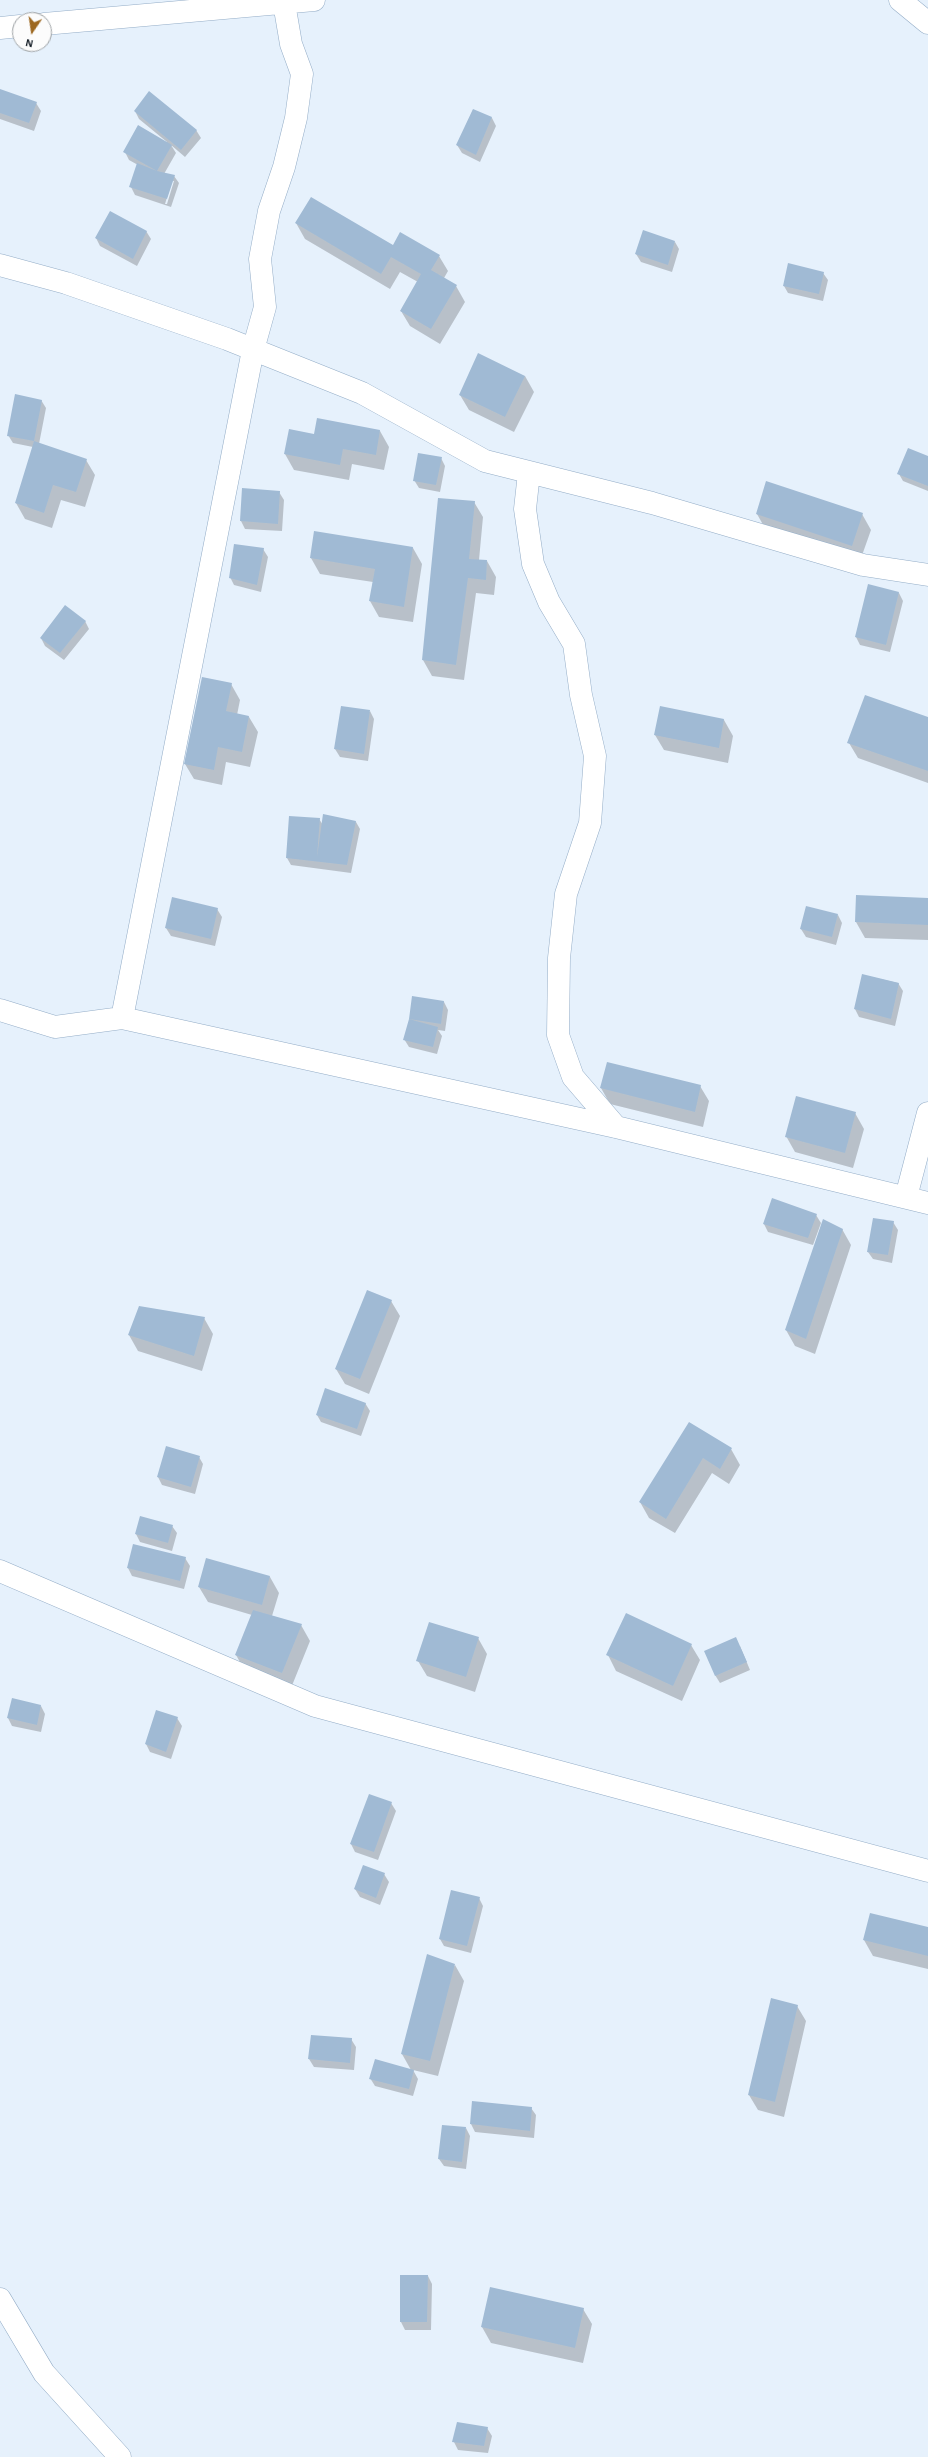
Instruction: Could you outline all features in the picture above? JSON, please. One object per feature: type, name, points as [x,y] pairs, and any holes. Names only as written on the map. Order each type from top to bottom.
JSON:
[{"type":"street","points":[[52,23],[314,0]]},
{"type":"street","points":[[900,0],[928,23]]},
{"type":"street","points":[[122,1018],[253,350],[265,307],[260,260],[269,211],[284,167],[296,118],[302,74],[291,44],[284,3]]},
{"type":"street","points":[[0,28],[12,27]]},
{"type":"street","points":[[0,265],[66,282],[253,350],[362,393],[485,461],[652,502],[863,565],[928,575]]},
{"type":"street","points":[[529,473],[525,509],[533,564],[549,602],[574,644],[581,695],[595,756],[590,823],[566,894],[559,958],[558,1035],[573,1077],[616,1127]]},
{"type":"street","points":[[0,1010],[55,1027],[122,1018],[616,1127],[928,1203]]},
{"type":"street","points":[[906,1197],[928,1113]]},
{"type":"street","points":[[0,1571],[316,1706],[928,1871]]},
{"type":"street","points":[[0,2299],[44,2373],[120,2457]]},
{"type":"building","points":[[0,89],[37,102],[29,123],[0,113]]},
{"type":"building","points":[[149,91],[197,130],[181,150],[134,111]]},
{"type":"building","points":[[473,109],[492,117],[476,155],[456,145]]},
{"type":"building","points":[[138,125],[172,145],[157,171],[123,152]]},
{"type":"building","points":[[137,163],[157,171],[175,175],[167,199],[129,187]]},
{"type":"building","points":[[311,197],[393,245],[400,232],[440,255],[431,270],[457,285],[431,329],[400,311],[421,274],[391,257],[381,274],[295,223]]},
{"type":"building","points":[[110,211],[147,231],[133,259],[95,238]]},
{"type":"building","points":[[643,230],[675,241],[668,265],[635,254]]},
{"type":"building","points":[[788,263],[824,272],[819,294],[783,286]]},
{"type":"building","points":[[478,353],[525,376],[505,417],[459,395]]},
{"type":"building","points":[[15,394],[42,400],[34,441],[7,436]]},
{"type":"building","points":[[317,418],[380,430],[376,455],[343,449],[340,465],[284,454],[289,429],[314,434]]},
{"type":"building","points":[[34,441],[87,459],[76,492],[53,485],[44,513],[15,503]]},
{"type":"building","points":[[908,448],[928,456],[928,486],[897,474]]},
{"type":"building","points":[[418,453],[442,457],[436,485],[413,481]]},
{"type":"building","points":[[766,481],[863,513],[852,546],[756,514]]},
{"type":"building","points":[[242,488],[280,491],[278,524],[240,521]]},
{"type":"building","points":[[438,498],[475,501],[469,559],[487,560],[486,580],[468,578],[456,665],[422,660]]},
{"type":"building","points":[[314,531],[413,547],[404,607],[369,601],[375,569],[310,558]]},
{"type":"building","points":[[234,544],[264,548],[257,585],[229,578]]},
{"type":"building","points":[[868,584],[899,592],[886,645],[855,637]]},
{"type":"building","points":[[65,605],[86,621],[60,653],[40,638]]},
{"type":"building","points":[[202,677],[232,683],[226,711],[249,716],[242,752],[218,747],[214,770],[184,764]]},
{"type":"building","points":[[865,695],[928,717],[928,771],[847,743]]},
{"type":"building","points":[[341,706],[370,710],[364,754],[334,749]]},
{"type":"building","points":[[660,706],[724,719],[719,748],[654,735]]},
{"type":"building","points":[[323,814],[356,821],[347,865],[286,858],[289,816],[320,818],[317,857]]},
{"type":"building","points":[[856,895],[928,898],[928,925],[855,922]]},
{"type":"building","points":[[172,897],[218,908],[211,939],[165,928]]},
{"type":"building","points":[[806,906],[838,914],[832,937],[800,929]]},
{"type":"building","points":[[862,974],[899,983],[891,1019],[854,1009]]},
{"type":"building","points":[[412,996],[444,1001],[441,1024],[409,1019]]},
{"type":"building","points":[[409,1019],[438,1027],[433,1047],[403,1040]]},
{"type":"building","points":[[607,1062],[701,1085],[695,1112],[600,1088]]},
{"type":"building","points":[[796,1096],[856,1112],[845,1153],[785,1137]]},
{"type":"building","points":[[772,1198],[817,1214],[808,1238],[763,1224]]},
{"type":"building","points":[[873,1218],[894,1221],[888,1255],[867,1252]]},
{"type":"building","points":[[823,1219],[843,1229],[806,1339],[785,1330]]},
{"type":"building","points":[[367,1290],[392,1300],[360,1379],[335,1369]]},
{"type":"building","points":[[139,1306],[205,1317],[194,1356],[128,1335]]},
{"type":"building","points":[[325,1388],[366,1403],[357,1429],[316,1415]]},
{"type":"building","points":[[689,1422],[732,1448],[720,1469],[703,1458],[666,1519],[639,1502]]},
{"type":"building","points":[[166,1446],[200,1456],[191,1487],[157,1477]]},
{"type":"building","points":[[140,1516],[173,1525],[168,1543],[135,1534]]},
{"type":"building","points":[[133,1544],[186,1557],[180,1581],[127,1568]]},
{"type":"building","points":[[206,1558],[270,1576],[262,1605],[198,1587]]},
{"type":"building","points":[[253,1610],[302,1624],[282,1673],[235,1655]]},
{"type":"building","points":[[626,1613],[692,1644],[673,1686],[606,1655]]},
{"type":"building","points":[[429,1622],[479,1637],[466,1677],[416,1661]]},
{"type":"building","points":[[736,1637],[747,1662],[715,1676],[704,1651]]},
{"type":"building","points":[[12,1698],[41,1705],[37,1725],[7,1718]]},
{"type":"building","points":[[156,1710],[178,1717],[166,1752],[145,1744]]},
{"type":"building","points":[[369,1794],[392,1802],[374,1852],[350,1844]]},
{"type":"building","points":[[363,1865],[385,1873],[376,1898],[354,1889]]},
{"type":"building","points":[[451,1890],[480,1897],[467,1946],[439,1939]]},
{"type":"building","points":[[870,1913],[928,1927],[928,1956],[863,1940]]},
{"type":"building","points":[[427,1954],[455,1964],[430,2061],[401,2054]]},
{"type":"building","points":[[771,1998],[798,2005],[775,2102],[748,2095]]},
{"type":"building","points":[[311,2035],[352,2038],[350,2063],[308,2059]]},
{"type":"building","points":[[375,2059],[414,2070],[409,2089],[369,2079]]},
{"type":"building","points":[[472,2101],[532,2107],[530,2131],[470,2124]]},
{"type":"building","points":[[442,2125],[466,2127],[462,2162],[438,2159]]},
{"type":"building","points":[[400,2275],[428,2275],[427,2322],[400,2322]]},
{"type":"building","points":[[490,2287],[584,2308],[575,2348],[481,2327]]},
{"type":"building","points":[[457,2422],[488,2427],[484,2446],[452,2442]]}]
